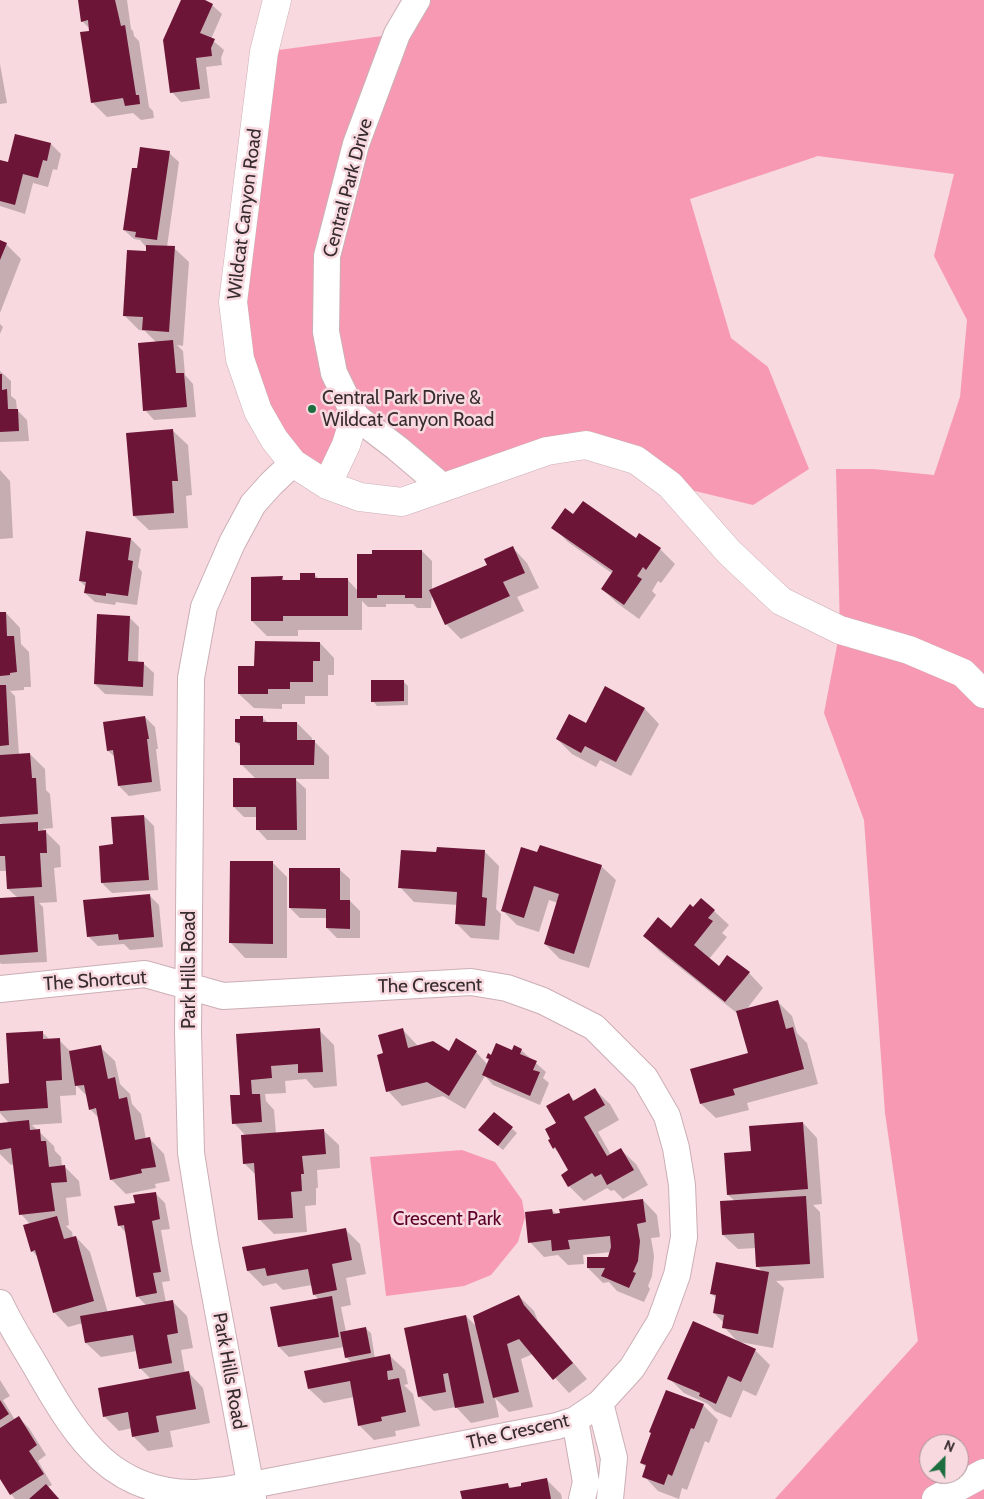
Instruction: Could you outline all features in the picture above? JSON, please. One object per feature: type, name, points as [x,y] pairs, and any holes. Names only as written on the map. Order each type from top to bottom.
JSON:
[{"type":"street","name":"Wildcat Canyon Road","points":[[277,0],[264,52],[233,302],[240,359],[258,411],[274,439],[293,463],[327,485],[360,497],[402,502],[547,451],[586,445],[636,460],[670,485],[728,552],[782,601],[840,630],[909,650],[963,673],[984,694]]},
{"type":"street","name":"Central Park Drive","points":[[417,0],[397,34],[356,144],[326,256],[326,332],[334,373],[355,416],[397,448],[444,488]]},
{"type":"street","points":[[327,485],[346,445],[355,416]]},
{"type":"street","name":"Park Hills Road","points":[[251,1492],[205,1241],[191,1153],[188,1032],[191,678],[204,608],[232,542],[254,504],[293,463]]},
{"type":"street","name":"The Shortcut","points":[[0,989],[145,974],[189,987]]},
{"type":"street","name":"The Crescent","points":[[0,1303],[63,1413],[98,1456],[121,1475],[146,1485],[192,1493],[226,1490],[251,1492],[557,1426],[575,1420],[600,1403],[632,1368],[660,1322],[677,1275],[684,1237],[682,1185],[676,1148],[667,1116],[645,1078],[594,1027],[543,1001],[507,988],[471,982],[223,996],[189,987]]},
{"type":"street","points":[[600,1403],[614,1458],[610,1499]]},
{"type":"street","points":[[575,1420],[586,1482],[582,1499]]},
{"type":"street","points":[[936,1499],[984,1473]]},
{"type":"green space","points":[[417,0],[984,0],[984,1499],[775,1499],[918,1341],[885,1113],[864,820],[824,713],[840,630],[836,469],[873,469],[934,475],[960,397],[967,320],[934,256],[954,174],[818,156],[690,199],[731,338],[768,367],[809,469],[753,505],[670,485],[586,445],[444,488],[355,416],[327,485],[293,463],[240,359],[264,52],[397,34]]},
{"type":"green space","name":"Crescent Park","points":[[462,1150],[495,1162],[522,1200],[525,1217],[518,1242],[491,1275],[464,1286],[386,1296],[370,1157]]},
{"type":"building","points":[[78,0],[115,0],[121,26],[125,25],[136,95],[139,95],[140,104],[125,106],[123,98],[91,103],[80,32],[89,31],[88,20],[81,22]]},
{"type":"building","points":[[181,0],[205,0],[213,4],[200,33],[215,39],[211,48],[212,56],[196,58],[200,89],[170,93],[163,40]]},
{"type":"building","points":[[15,134],[51,143],[47,161],[43,160],[38,178],[23,174],[15,205],[0,201],[0,160],[8,162]]},
{"type":"building","points":[[140,147],[170,151],[157,240],[135,237],[136,232],[123,230],[132,168],[137,168]]},
{"type":"building","points":[[0,240],[7,243],[0,260]]},
{"type":"building","points":[[146,245],[175,246],[169,332],[142,330],[143,317],[123,316],[127,250],[146,251]]},
{"type":"building","points":[[173,340],[176,373],[184,373],[187,407],[143,411],[138,343]]},
{"type":"building","points":[[0,374],[2,374],[2,390],[7,389],[8,409],[18,409],[19,431],[0,432]]},
{"type":"building","points":[[173,429],[178,481],[172,481],[174,513],[133,516],[126,433]]},
{"type":"building","points":[[583,501],[636,538],[639,533],[661,548],[646,570],[643,567],[637,576],[642,579],[624,605],[601,589],[613,571],[551,528],[565,508],[573,514]]},
{"type":"building","points":[[86,531],[131,538],[128,560],[133,561],[128,596],[84,593],[86,582],[79,581]]},
{"type":"building","points":[[513,546],[525,573],[503,582],[510,596],[445,625],[429,590],[487,565],[484,559]]},
{"type":"building","points":[[372,550],[422,550],[422,598],[405,598],[405,595],[377,595],[377,598],[357,598],[357,554],[372,554]]},
{"type":"building","points":[[300,573],[315,573],[315,578],[348,578],[348,616],[283,616],[283,621],[251,621],[251,577],[283,576],[282,580],[300,580]]},
{"type":"building","points":[[0,612],[6,612],[7,636],[14,636],[17,672],[0,676]]},
{"type":"building","points":[[97,614],[130,616],[128,661],[144,662],[143,687],[94,684]]},
{"type":"building","points":[[255,641],[320,642],[320,661],[313,661],[313,682],[290,682],[290,689],[268,689],[268,694],[238,694],[238,666],[254,666]]},
{"type":"building","points":[[371,680],[404,680],[404,701],[371,702]]},
{"type":"building","points":[[0,685],[6,685],[9,745],[0,746]]},
{"type":"building","points":[[605,686],[645,708],[616,762],[585,746],[581,753],[556,739],[569,714],[586,723]]},
{"type":"building","points":[[145,716],[149,739],[147,739],[152,782],[118,786],[113,750],[107,751],[103,722]]},
{"type":"building","points":[[240,716],[263,716],[263,722],[297,722],[297,740],[315,740],[314,765],[240,765],[240,743],[235,742],[235,719],[240,719]]},
{"type":"building","points":[[30,753],[32,778],[36,778],[38,814],[0,817],[0,755]]},
{"type":"building","points":[[233,778],[296,778],[297,830],[256,830],[256,807],[233,807]]},
{"type":"building","points":[[144,815],[149,880],[101,883],[99,846],[113,844],[111,817]]},
{"type":"building","points":[[38,822],[38,831],[46,830],[47,853],[40,853],[42,887],[7,889],[5,856],[0,856],[0,824]]},
{"type":"building","points":[[540,845],[602,865],[574,954],[544,944],[559,894],[534,886],[524,918],[501,911],[521,847],[537,852]]},
{"type":"building","points":[[437,847],[485,850],[482,897],[487,898],[485,926],[455,924],[457,892],[398,888],[401,850],[436,852]]},
{"type":"building","points":[[230,861],[273,861],[273,944],[229,943]]},
{"type":"building","points":[[289,868],[340,868],[340,900],[350,900],[350,929],[326,928],[326,909],[289,908]]},
{"type":"building","points":[[150,894],[154,937],[119,940],[118,934],[87,937],[83,900]]},
{"type":"building","points":[[34,896],[38,952],[0,955],[0,898]]},
{"type":"building","points":[[701,898],[715,910],[708,918],[713,921],[694,945],[719,966],[727,955],[750,972],[725,1002],[643,936],[658,917],[671,928],[690,904],[693,907]]},
{"type":"building","points":[[778,1000],[786,1029],[793,1027],[804,1069],[733,1089],[735,1095],[700,1104],[690,1069],[748,1053],[736,1011]]},
{"type":"building","points":[[320,1028],[323,1072],[298,1073],[298,1064],[271,1066],[272,1078],[251,1080],[252,1094],[260,1094],[262,1122],[232,1124],[230,1095],[240,1095],[236,1034]]},
{"type":"building","points":[[403,1028],[408,1048],[433,1041],[449,1051],[456,1038],[477,1051],[449,1096],[427,1082],[386,1092],[377,1055],[383,1053],[378,1035]]},
{"type":"building","points":[[43,1031],[43,1039],[60,1038],[62,1080],[46,1081],[48,1108],[0,1111],[0,1084],[9,1083],[6,1033]]},
{"type":"building","points":[[496,1043],[512,1050],[514,1045],[522,1049],[520,1054],[537,1061],[533,1070],[540,1072],[530,1096],[482,1075],[489,1059],[486,1058],[488,1053],[491,1055]]},
{"type":"building","points":[[101,1045],[108,1079],[115,1077],[119,1099],[127,1097],[135,1140],[150,1137],[156,1167],[141,1169],[142,1173],[110,1180],[96,1108],[89,1110],[84,1085],[75,1086],[69,1051]]},
{"type":"building","points":[[595,1088],[605,1105],[584,1117],[607,1156],[621,1148],[634,1170],[607,1185],[601,1174],[595,1177],[592,1173],[568,1187],[561,1175],[568,1170],[555,1147],[553,1149],[545,1129],[556,1123],[546,1106],[569,1093],[573,1101]]},
{"type":"building","points":[[494,1112],[513,1127],[498,1146],[478,1130]]},
{"type":"building","points":[[29,1120],[30,1130],[40,1129],[41,1141],[46,1141],[49,1167],[65,1165],[67,1182],[51,1183],[55,1211],[19,1215],[11,1148],[0,1150],[0,1123]]},
{"type":"building","points":[[803,1122],[808,1189],[727,1195],[724,1153],[751,1151],[749,1126]]},
{"type":"building","points":[[324,1129],[326,1154],[302,1156],[304,1174],[301,1174],[302,1191],[291,1192],[293,1218],[258,1220],[254,1163],[243,1164],[241,1135]]},
{"type":"building","points":[[156,1192],[160,1219],[152,1221],[161,1272],[153,1273],[157,1293],[136,1297],[124,1225],[118,1226],[114,1206],[135,1203],[133,1195]]},
{"type":"building","points":[[806,1196],[810,1264],[756,1267],[754,1233],[722,1235],[720,1201]]},
{"type":"building","points":[[643,1199],[646,1222],[637,1224],[640,1241],[638,1261],[633,1272],[636,1273],[629,1288],[601,1276],[605,1268],[587,1268],[587,1257],[608,1257],[611,1247],[610,1236],[568,1240],[570,1249],[552,1251],[551,1240],[528,1243],[525,1212],[552,1209],[553,1214],[560,1213],[559,1209]]},
{"type":"building","points":[[57,1216],[64,1239],[76,1236],[94,1301],[53,1313],[35,1250],[31,1252],[23,1225]]},
{"type":"building","points":[[346,1228],[352,1260],[332,1264],[337,1290],[313,1295],[308,1269],[267,1276],[265,1268],[247,1271],[242,1247]]},
{"type":"building","points":[[716,1262],[769,1272],[758,1334],[722,1328],[724,1315],[713,1313],[716,1295],[710,1294]]},
{"type":"building","points":[[519,1295],[524,1305],[573,1363],[553,1380],[519,1339],[507,1344],[519,1392],[493,1398],[473,1316]]},
{"type":"building","points":[[332,1296],[339,1337],[278,1347],[270,1307]]},
{"type":"building","points":[[173,1300],[178,1333],[167,1335],[172,1363],[139,1369],[133,1335],[85,1343],[80,1316]]},
{"type":"building","points":[[466,1315],[484,1403],[455,1408],[448,1373],[443,1374],[446,1392],[418,1397],[404,1328]]},
{"type":"building","points":[[693,1321],[756,1349],[741,1382],[728,1376],[716,1404],[699,1396],[700,1393],[667,1379]]},
{"type":"building","points":[[366,1327],[371,1353],[345,1358],[340,1332]]},
{"type":"building","points":[[390,1354],[393,1370],[387,1371],[388,1380],[399,1378],[406,1412],[381,1417],[382,1421],[358,1426],[350,1381],[308,1389],[304,1371]]},
{"type":"building","points":[[189,1371],[196,1409],[156,1416],[159,1432],[132,1437],[128,1412],[103,1417],[98,1388]]},
{"type":"building","points":[[666,1390],[704,1404],[694,1429],[691,1428],[672,1476],[668,1474],[664,1485],[642,1477],[646,1465],[640,1463],[651,1433],[649,1432]]},
{"type":"building","points":[[0,1400],[9,1414],[0,1420]]},
{"type":"building","points":[[19,1416],[37,1445],[29,1451],[44,1474],[10,1495],[0,1479],[0,1428]]},
{"type":"building","points":[[547,1478],[551,1499],[462,1499],[460,1491],[508,1483],[509,1488],[521,1486],[521,1483]]},
{"type":"building","points":[[46,1484],[59,1499],[29,1499]]},
{"type":"place","name":"Central Park Drive & Wildcat Canyon Road","points":[[312,409]]}]
